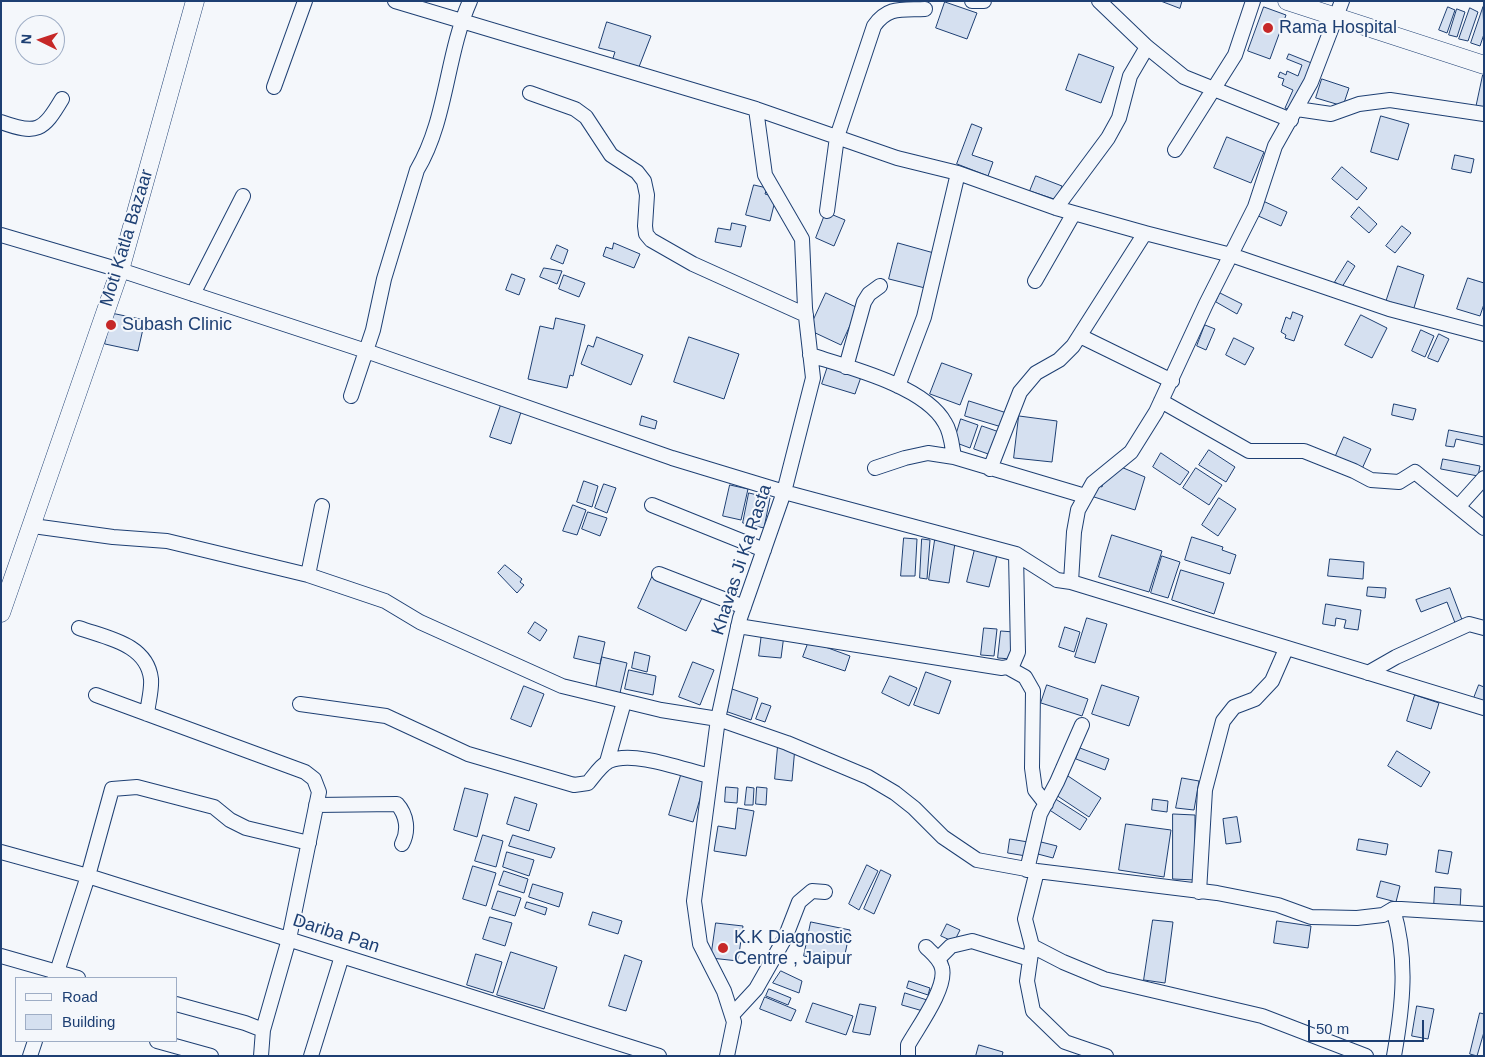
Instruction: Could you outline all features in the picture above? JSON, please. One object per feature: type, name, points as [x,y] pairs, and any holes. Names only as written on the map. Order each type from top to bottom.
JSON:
[{"type":"street","name":"Moti Katla Bazaar","points":[[2,607],[33,526],[120,270],[195,1]]},
{"type":"street","points":[[274,87],[305,1]]},
{"type":"street","points":[[395,1],[756,109],[897,158],[958,174],[1056,208],[1231,255],[1389,309],[1484,334]]},
{"type":"street","points":[[351,396],[366,351],[384,279],[417,170],[426,155],[462,21],[470,1]]},
{"type":"street","points":[[827,211],[837,137],[874,26],[882,16],[886,1]]},
{"type":"street","points":[[972,1],[984,1]]},
{"type":"street","points":[[1099,1],[1147,47],[1184,77],[1294,114],[1331,114],[1359,104],[1390,100],[1484,114]]},
{"type":"street","points":[[1175,150],[1235,55],[1253,1]]},
{"type":"street","points":[[1287,1],[1340,10],[1484,65]]},
{"type":"street","points":[[882,16],[895,10],[925,9]]},
{"type":"street","points":[[1071,582],[1074,532],[1078,510],[1093,483],[1131,452],[1172,381],[1255,207],[1276,146],[1311,82],[1340,10]]},
{"type":"street","points":[[1056,208],[1108,138],[1119,118],[1130,76],[1147,47]]},
{"type":"street","points":[[530,93],[575,109],[586,117],[611,155],[636,172],[644,181],[647,195],[645,226],[646,234],[651,240],[693,264],[806,315]]},
{"type":"street","points":[[1,122],[20,129],[39,128],[49,122],[62,99]]},
{"type":"street","name":"Khavas Ji Ka Rasta","points":[[727,1056],[734,1022],[724,991],[700,944],[694,901],[718,719],[738,626],[784,492],[812,378],[802,239],[765,175],[756,109]]},
{"type":"street","points":[[898,386],[924,317],[958,174]]},
{"type":"street","points":[[193,294],[243,196]]},
{"type":"street","points":[[1035,281],[1074,213]]},
{"type":"street","points":[[990,468],[1020,392],[1036,373],[1059,360],[1080,336],[1145,233]]},
{"type":"street","points":[[1,235],[120,270],[366,351],[672,458],[784,492],[1016,554],[1057,580],[1071,582],[1484,708]]},
{"type":"street","points":[[846,367],[864,302],[869,294],[880,286]]},
{"type":"street","points":[[1080,336],[1172,381]]},
{"type":"street","points":[[810,355],[911,392],[936,411],[946,424],[954,457]]},
{"type":"street","points":[[1161,401],[1249,451],[1304,451],[1345,467],[1371,480],[1398,482],[1415,472],[1484,528]]},
{"type":"street","points":[[876,468],[905,458],[928,453],[954,457],[1086,496]]},
{"type":"street","points":[[1458,506],[1484,478]]},
{"type":"street","points":[[652,505],[764,550]]},
{"type":"street","points":[[308,576],[322,506]]},
{"type":"street","points":[[33,526],[113,537],[167,541],[308,576],[386,601],[420,622],[562,686],[624,702],[718,719],[787,743],[868,777],[914,808],[943,838],[977,860],[1032,871],[1217,893],[1278,905],[1311,917],[1357,918],[1382,915],[1393,909],[1484,914]]},
{"type":"street","points":[[1007,667],[1012,666],[1016,661],[1018,652],[1016,554]]},
{"type":"street","points":[[659,574],[744,607]]},
{"type":"street","points":[[1368,672],[1468,624],[1484,628]]},
{"type":"street","points":[[738,626],[1007,667],[1025,677],[1033,691],[1032,768],[1035,790],[1046,804]]},
{"type":"street","points":[[79,628],[132,648],[145,659],[151,680],[147,714]]},
{"type":"street","points":[[1199,892],[1205,790],[1223,721],[1234,707],[1255,699],[1272,681],[1286,649]]},
{"type":"street","points":[[96,695],[305,772],[314,779],[319,792],[289,939],[263,1030],[261,1056]]},
{"type":"street","points":[[300,704],[386,716],[468,754],[574,785],[588,783],[607,762],[624,702]]},
{"type":"street","points":[[1082,725],[1040,814],[1025,920],[1031,953],[1027,980],[1033,1011],[1065,1042],[1106,1056]]},
{"type":"street","points":[[607,762],[624,757],[636,758],[710,776]]},
{"type":"street","points":[[56,975],[88,876],[112,789],[122,786],[137,787],[214,806],[230,820],[246,828],[309,843]]},
{"type":"street","points":[[316,805],[397,804],[406,822],[407,831],[402,844]]},
{"type":"street","name":"Dariba Pan","points":[[1,852],[88,876],[659,1056]]},
{"type":"street","points":[[732,1015],[756,989],[770,968],[785,938],[799,902],[812,891],[825,892]]},
{"type":"street","points":[[1393,909],[1401,935],[1404,974],[1400,1022],[1394,1056]]},
{"type":"street","points":[[938,959],[951,946],[972,941],[1031,953],[1063,962],[1104,979],[1262,1016],[1366,1056]]},
{"type":"street","points":[[908,1056],[908,1045],[943,983],[942,969],[938,959],[926,947]]},
{"type":"street","points":[[1,956],[56,975],[71,977]]},
{"type":"street","points":[[311,1056],[342,956]]},
{"type":"street","points":[[178,1005],[245,1023],[263,1030]]},
{"type":"street","points":[[30,1056],[35,1042]]},
{"type":"street","points":[[161,1042],[211,1056]]},
{"type":"building","points":[[1161,1],[1182,1],[1180,8]]},
{"type":"building","points":[[945,2],[977,13],[967,39],[936,28]]},
{"type":"building","points":[[1264,7],[1286,15],[1270,59],[1248,51]]},
{"type":"building","points":[[1448,7],[1455,10],[1447,33],[1439,30]]},
{"type":"building","points":[[1483,7],[1484,34],[1480,46],[1471,43]]},
{"type":"building","points":[[1470,8],[1478,12],[1468,41],[1459,39]]},
{"type":"building","points":[[1457,9],[1465,12],[1457,37],[1449,35]]},
{"type":"building","points":[[607,22],[651,36],[637,72],[611,64],[615,52],[599,48]]},
{"type":"building","points":[[1079,54],[1114,67],[1101,103],[1066,90]]},
{"type":"building","points":[[1289,54],[1314,64],[1294,112],[1285,108],[1293,90],[1282,85],[1284,79],[1278,77],[1280,72],[1286,75],[1287,71],[1298,76],[1302,65],[1287,59]]},
{"type":"building","points":[[1484,75],[1484,110],[1476,108]]},
{"type":"building","points":[[1322,79],[1349,88],[1343,106],[1316,98]]},
{"type":"building","points":[[1381,116],[1409,124],[1398,160],[1371,152]]},
{"type":"building","points":[[972,124],[982,128],[972,155],[993,162],[988,176],[957,164]]},
{"type":"building","points":[[1227,137],[1264,152],[1251,183],[1214,168]]},
{"type":"building","points":[[1455,155],[1474,159],[1471,173],[1452,169]]},
{"type":"building","points":[[1342,167],[1367,188],[1357,200],[1332,179]]},
{"type":"building","points":[[1036,176],[1062,186],[1057,200],[1030,191]]},
{"type":"building","points":[[754,185],[767,188],[765,194],[776,197],[770,221],[746,215]]},
{"type":"building","points":[[1263,201],[1287,212],[1281,226],[1256,215]]},
{"type":"building","points":[[1359,207],[1377,224],[1369,233],[1351,217]]},
{"type":"building","points":[[826,212],[845,220],[834,246],[816,238]]},
{"type":"building","points":[[732,223],[746,226],[741,247],[715,242],[718,228],[730,230]]},
{"type":"building","points":[[1402,226],[1411,233],[1395,253],[1386,246]]},
{"type":"building","points":[[614,243],[640,254],[634,268],[603,256],[606,247],[612,249]]},
{"type":"building","points":[[898,243],[934,253],[925,288],[889,279]]},
{"type":"building","points":[[557,245],[568,250],[563,264],[551,259]]},
{"type":"building","points":[[1348,261],[1355,266],[1342,287],[1335,282]]},
{"type":"building","points":[[1398,266],[1424,275],[1413,311],[1386,302]]},
{"type":"building","points":[[544,268],[562,271],[557,284],[540,277]]},
{"type":"building","points":[[512,274],[525,279],[519,295],[506,290]]},
{"type":"building","points":[[564,275],[585,283],[579,297],[559,289]]},
{"type":"building","points":[[1468,278],[1484,283],[1484,304],[1480,316],[1457,309]]},
{"type":"building","points":[[826,293],[858,308],[841,345],[809,330]]},
{"type":"building","points":[[1220,293],[1242,304],[1237,314],[1216,302]]},
{"type":"building","points":[[1293,312],[1303,316],[1294,341],[1285,338],[1286,335],[1281,332],[1286,317],[1290,319]]},
{"type":"building","points":[[111,313],[145,320],[138,351],[105,344]]},
{"type":"building","points":[[1361,315],[1387,328],[1372,358],[1345,345]]},
{"type":"building","points":[[556,318],[585,325],[573,376],[570,375],[567,388],[528,379],[540,326],[553,329]]},
{"type":"building","points":[[1205,325],[1215,329],[1206,350],[1197,346]]},
{"type":"building","points":[[1421,330],[1434,336],[1425,357],[1412,351]]},
{"type":"building","points":[[1439,334],[1449,339],[1438,362],[1428,358]]},
{"type":"building","points":[[597,337],[643,355],[631,385],[581,364],[588,345],[593,347]]},
{"type":"building","points":[[689,337],[739,354],[724,399],[674,382]]},
{"type":"building","points":[[1234,338],[1254,348],[1245,365],[1226,355]]},
{"type":"building","points":[[942,363],[972,374],[960,405],[930,394]]},
{"type":"building","points":[[828,366],[861,377],[855,394],[822,384]]},
{"type":"building","points":[[969,401],[1010,414],[1005,428],[965,416]]},
{"type":"building","points":[[1394,404],[1416,409],[1413,420],[1392,415]]},
{"type":"building","points":[[501,405],[521,412],[511,444],[490,437]]},
{"type":"building","points":[[642,416],[657,421],[655,429],[640,425]]},
{"type":"building","points":[[1019,416],[1057,421],[1052,462],[1014,458]]},
{"type":"building","points":[[961,419],[978,425],[970,448],[954,442]]},
{"type":"building","points":[[982,426],[1002,433],[994,456],[974,449]]},
{"type":"building","points":[[1449,430],[1484,437],[1484,445],[1456,439],[1454,447],[1446,446]]},
{"type":"building","points":[[1344,437],[1371,449],[1361,471],[1334,460]]},
{"type":"building","points":[[1209,450],[1235,467],[1226,482],[1199,465]]},
{"type":"building","points":[[1161,453],[1189,472],[1180,485],[1153,467]]},
{"type":"building","points":[[1443,459],[1480,466],[1478,476],[1441,469]]},
{"type":"building","points":[[1121,467],[1145,477],[1135,510],[1091,496],[1095,484],[1102,487],[1104,478],[1109,479]]},
{"type":"building","points":[[1196,468],[1222,485],[1209,505],[1183,488]]},
{"type":"building","points":[[584,481],[598,486],[592,507],[577,502]]},
{"type":"building","points":[[604,484],[616,488],[607,513],[595,508]]},
{"type":"building","points":[[730,485],[748,489],[741,520],[723,516]]},
{"type":"building","points":[[749,493],[770,498],[764,528],[743,523]]},
{"type":"building","points":[[1219,498],[1236,509],[1218,536],[1202,525]]},
{"type":"building","points":[[573,505],[586,510],[577,535],[563,531]]},
{"type":"building","points":[[588,512],[607,518],[600,536],[582,529]]},
{"type":"building","points":[[1112,535],[1162,551],[1149,592],[1099,577]]},
{"type":"building","points":[[1192,537],[1223,547],[1222,550],[1236,555],[1230,574],[1185,560]]},
{"type":"building","points":[[904,538],[917,539],[915,576],[901,576]]},
{"type":"building","points":[[922,539],[930,540],[927,579],[920,578]]},
{"type":"building","points":[[935,540],[955,543],[949,583],[929,580]]},
{"type":"building","points":[[975,549],[997,555],[989,587],[967,582]]},
{"type":"building","points":[[1162,556],[1180,562],[1168,598],[1151,593]]},
{"type":"building","points":[[1330,559],[1364,562],[1363,579],[1328,576]]},
{"type":"building","points":[[505,565],[522,579],[520,582],[524,585],[517,593],[498,573]]},
{"type":"building","points":[[1181,570],[1224,583],[1214,614],[1172,600]]},
{"type":"building","points":[[653,575],[702,598],[686,631],[638,608]]},
{"type":"building","points":[[1368,587],[1386,588],[1385,598],[1367,596]]},
{"type":"building","points":[[1450,588],[1464,625],[1457,628],[1447,602],[1421,612],[1416,600]]},
{"type":"building","points":[[1326,604],[1361,610],[1358,630],[1344,628],[1346,620],[1336,618],[1335,626],[1323,624]]},
{"type":"building","points":[[1087,618],[1107,624],[1095,663],[1075,657]]},
{"type":"building","points":[[535,622],[547,630],[540,641],[528,633]]},
{"type":"building","points":[[1065,627],[1080,632],[1074,652],[1059,647]]},
{"type":"building","points":[[984,628],[997,629],[994,656],[981,655]]},
{"type":"building","points":[[1001,631],[1014,632],[1011,659],[998,658]]},
{"type":"building","points":[[762,633],[784,635],[781,658],[759,656]]},
{"type":"building","points":[[579,636],[605,642],[600,664],[574,658]]},
{"type":"building","points":[[809,641],[850,656],[845,671],[803,657]]},
{"type":"building","points":[[635,652],[650,656],[647,672],[632,668]]},
{"type":"building","points":[[602,657],[627,663],[620,693],[596,688]]},
{"type":"building","points":[[693,662],[714,670],[700,705],[679,697]]},
{"type":"building","points":[[629,670],[656,676],[653,695],[625,689]]},
{"type":"building","points":[[926,672],[951,681],[939,714],[914,705]]},
{"type":"building","points":[[890,676],[917,688],[909,706],[882,693]]},
{"type":"building","points":[[1047,685],[1088,699],[1082,716],[1041,703]]},
{"type":"building","points":[[1102,685],[1139,697],[1129,726],[1092,714]]},
{"type":"building","points":[[1479,685],[1484,687],[1484,702],[1474,698]]},
{"type":"building","points":[[524,686],[544,694],[531,727],[511,719]]},
{"type":"building","points":[[732,689],[758,698],[751,720],[725,711]]},
{"type":"building","points":[[1415,695],[1439,703],[1431,729],[1407,721]]},
{"type":"building","points":[[762,703],[771,706],[765,722],[756,719]]},
{"type":"building","points":[[778,746],[795,747],[792,781],[775,779]]},
{"type":"building","points":[[1080,748],[1109,759],[1105,770],[1076,759]]},
{"type":"building","points":[[1397,751],[1430,772],[1421,787],[1388,766]]},
{"type":"building","points":[[682,772],[706,779],[693,822],[669,815]]},
{"type":"building","points":[[1068,776],[1101,798],[1089,817],[1056,795]]},
{"type":"building","points":[[1182,778],[1199,781],[1194,810],[1176,808]]},
{"type":"building","points":[[726,787],[738,788],[737,803],[725,802]]},
{"type":"building","points":[[747,787],[754,788],[753,805],[745,805]]},
{"type":"building","points":[[757,787],[767,788],[766,805],[756,804]]},
{"type":"building","points":[[465,788],[488,794],[477,837],[454,830]]},
{"type":"building","points":[[515,797],[537,804],[529,831],[507,824]]},
{"type":"building","points":[[1054,798],[1087,819],[1080,830],[1048,809]]},
{"type":"building","points":[[1153,799],[1168,801],[1167,812],[1152,810]]},
{"type":"building","points":[[738,808],[754,811],[746,856],[714,851],[718,826],[735,829]]},
{"type":"building","points":[[1173,814],[1195,815],[1195,880],[1173,879]]},
{"type":"building","points":[[1237,817],[1241,842],[1226,844],[1223,819]]},
{"type":"building","points":[[1126,824],[1171,830],[1164,877],[1119,870]]},
{"type":"building","points":[[483,835],[503,841],[496,867],[475,861]]},
{"type":"building","points":[[513,835],[555,848],[551,858],[509,846]]},
{"type":"building","points":[[1010,839],[1028,842],[1026,856],[1008,853]]},
{"type":"building","points":[[1359,839],[1388,844],[1386,855],[1357,850]]},
{"type":"building","points":[[1037,841],[1057,846],[1053,858],[1034,853]]},
{"type":"building","points":[[1439,850],[1452,852],[1448,874],[1436,872]]},
{"type":"building","points":[[507,852],[534,860],[529,876],[503,867]]},
{"type":"building","points":[[867,865],[878,871],[859,910],[849,904]]},
{"type":"building","points":[[473,866],[496,873],[486,906],[463,899]]},
{"type":"building","points":[[881,870],[891,875],[874,914],[864,909]]},
{"type":"building","points":[[504,871],[528,879],[524,893],[499,885]]},
{"type":"building","points":[[1381,881],[1400,886],[1396,902],[1377,897]]},
{"type":"building","points":[[533,884],[563,893],[559,907],[529,897]]},
{"type":"building","points":[[1435,887],[1461,889],[1460,910],[1434,908]]},
{"type":"building","points":[[498,891],[521,898],[515,916],[492,909]]},
{"type":"building","points":[[527,902],[547,908],[545,915],[525,908]]},
{"type":"building","points":[[593,912],[622,921],[618,934],[589,925]]},
{"type":"building","points":[[490,917],[512,923],[505,946],[483,939]]},
{"type":"building","points":[[1153,920],[1173,922],[1165,983],[1144,980]]},
{"type":"building","points":[[1277,921],[1311,926],[1308,948],[1274,943]]},
{"type":"building","points":[[811,922],[850,930],[843,964],[804,956]]},
{"type":"building","points":[[716,923],[743,926],[738,961],[711,958]]},
{"type":"building","points":[[947,924],[960,930],[954,942],[941,936]]},
{"type":"building","points":[[511,952],[557,967],[544,1009],[497,995]]},
{"type":"building","points":[[476,954],[502,962],[493,993],[467,985]]},
{"type":"building","points":[[625,955],[642,961],[626,1011],[609,1006]]},
{"type":"building","points":[[781,971],[802,981],[799,993],[773,983]]},
{"type":"building","points":[[909,981],[930,988],[928,995],[907,988]]},
{"type":"building","points":[[769,989],[791,998],[788,1005],[766,996]]},
{"type":"building","points":[[905,993],[927,1000],[923,1011],[902,1005]]},
{"type":"building","points":[[765,997],[796,1010],[791,1021],[760,1009]]},
{"type":"building","points":[[813,1003],[853,1016],[846,1035],[806,1022]]},
{"type":"building","points":[[860,1004],[876,1007],[870,1035],[853,1032]]},
{"type":"building","points":[[1417,1006],[1434,1009],[1428,1039],[1412,1036]]},
{"type":"building","points":[[1480,1013],[1484,1014],[1484,1032],[1477,1056],[1470,1054]]},
{"type":"building","points":[[979,1045],[1003,1052],[1002,1056],[976,1056]]},
{"type":"place","name":"Rama Hospital","points":[[1268,28]]},
{"type":"place","name":"Subash Clinic","points":[[111,325]]},
{"type":"place","name":"K.K Diagnostic Centre , Jaipur","points":[[723,948]]}]
